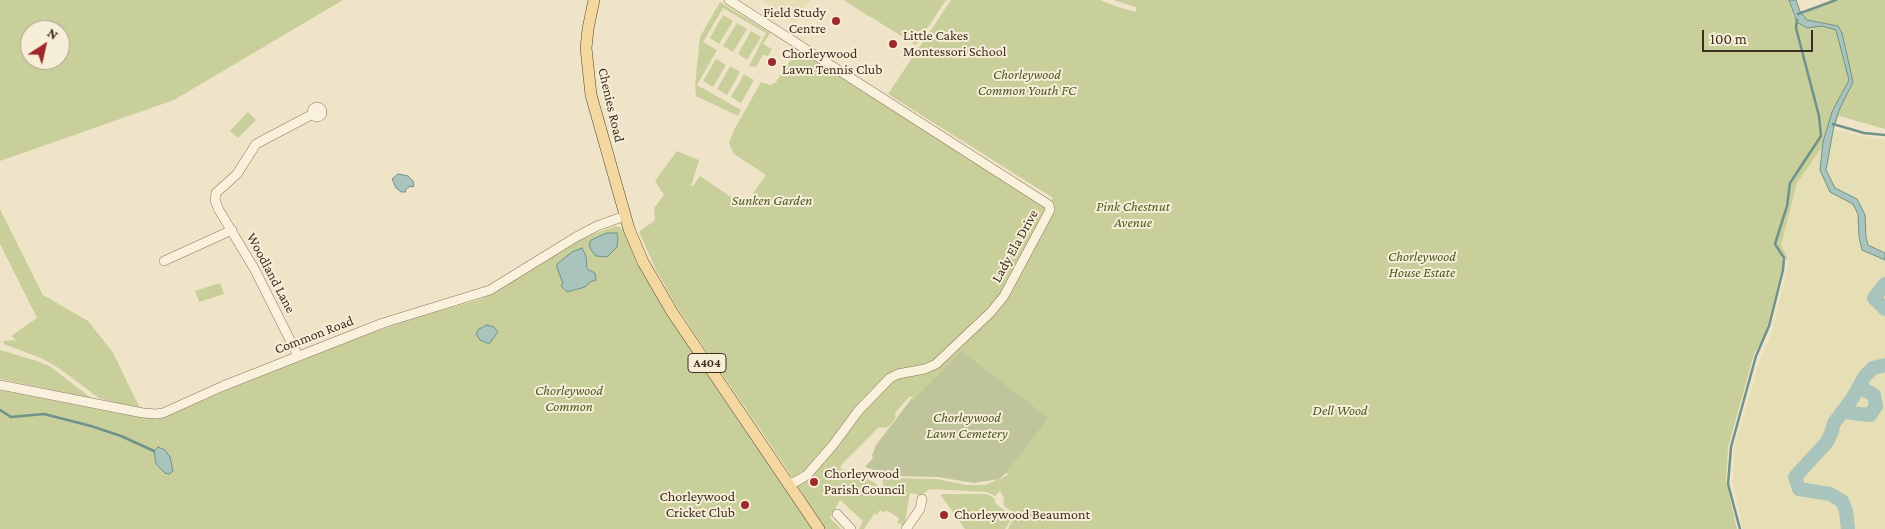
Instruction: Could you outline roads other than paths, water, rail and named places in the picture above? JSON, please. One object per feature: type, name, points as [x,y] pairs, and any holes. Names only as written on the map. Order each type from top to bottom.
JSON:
[{"type":"main road","name":"Chenies Road","points":[[594,0],[588,28],[586,67],[591,95],[624,216]]},
{"type":"main road","name":"A404","points":[[624,216],[644,262],[672,312],[819,529]]},
{"type":"street","name":"Lady Ela Drive","points":[[730,0],[1049,205],[1050,210],[1004,296],[991,312],[936,364],[925,369],[898,374],[890,378],[859,410],[807,475],[795,482],[788,482]]},
{"type":"street","name":"Woodland Lane","points":[[298,356],[255,270],[215,200],[216,193],[236,174],[256,144],[313,114]]},
{"type":"street","name":"Common Road","points":[[0,385],[156,414],[383,323],[490,290],[576,237],[597,226],[624,216]]},
{"type":"street","name":"Woodland Lane","points":[[164,261],[232,230]]},
{"type":"street","points":[[906,529],[920,509],[922,499]]},
{"type":"street","points":[[837,514],[851,529]]},
{"type":"water","points":[[1789,0],[1796,0],[1800,11],[1807,20],[1838,26],[1842,33],[1853,82],[1834,125],[1826,170],[1835,188],[1857,199],[1865,215],[1868,245],[1885,253],[1885,260],[1862,250],[1859,237],[1858,214],[1853,204],[1830,192],[1820,170],[1823,142],[1832,112],[1849,80],[1836,30],[1822,26],[1807,28],[1797,22]]},
{"type":"water","points":[[398,174],[408,176],[413,181],[414,186],[410,186],[405,190],[406,192],[401,192],[396,188],[392,179]]},
{"type":"water","points":[[607,233],[617,233],[617,247],[607,257],[596,256],[589,245],[591,240]]},
{"type":"water","points":[[582,248],[586,256],[587,269],[595,273],[596,280],[590,282],[585,287],[567,292],[561,286],[563,283],[557,264],[572,252]]},
{"type":"water","points":[[487,325],[494,327],[498,332],[489,344],[480,340],[476,334],[479,329]]},
{"type":"water","points":[[158,447],[165,450],[170,457],[173,471],[169,474],[165,473],[156,464],[154,451]]},
{"type":"waterway","points":[[1798,14],[1836,0]]},
{"type":"waterway","points":[[1740,529],[1728,484],[1731,447],[1756,356],[1769,326],[1783,270],[1784,258],[1775,244],[1787,206],[1790,183],[1821,136],[1819,116],[1796,28],[1797,20]]},
{"type":"waterway","points":[[1833,124],[1864,133],[1885,135]]},
{"type":"waterway","points":[[1885,284],[1874,298],[1885,309]]},
{"type":"waterway","points":[[1848,529],[1846,511],[1842,501],[1830,494],[1799,489],[1795,477],[1827,442],[1834,423],[1852,399],[1865,376],[1873,368],[1885,365]]},
{"type":"waterway","points":[[1844,410],[1851,413],[1870,415],[1876,406],[1874,395],[1859,387]]},
{"type":"waterway","points":[[0,410],[11,417],[44,414],[91,426],[121,436],[154,451]]},
{"type":"place","name":"Field Study Centre","points":[[836,21]]},
{"type":"place","name":"Little Cakes Montessori School","points":[[893,44]]},
{"type":"place","name":"Chorleywood Lawn Tennis Club","points":[[772,62]]},
{"type":"place","name":"Chorleywood Parish Council","points":[[814,482]]},
{"type":"place","name":"Chorleywood Cricket Club","points":[[745,505]]},
{"type":"place","name":"Chorleywood Beaumont","points":[[944,515]]},
{"type":"park label","name":"Chorleywood Common Youth FC","points":[[1027,84]]},
{"type":"park label","name":"Sunken Garden","points":[[772,201]]},
{"type":"park label","name":"Pink Chestnut Avenue","points":[[1133,216]]},
{"type":"park label","name":"Chorleywood House Estate","points":[[1422,266]]},
{"type":"park label","name":"Chorleywood Common","points":[[569,400]]},
{"type":"park label","name":"Dell Wood","points":[[1340,411]]},
{"type":"park label","name":"Chorleywood Lawn Cemetery","points":[[967,426]]}]
